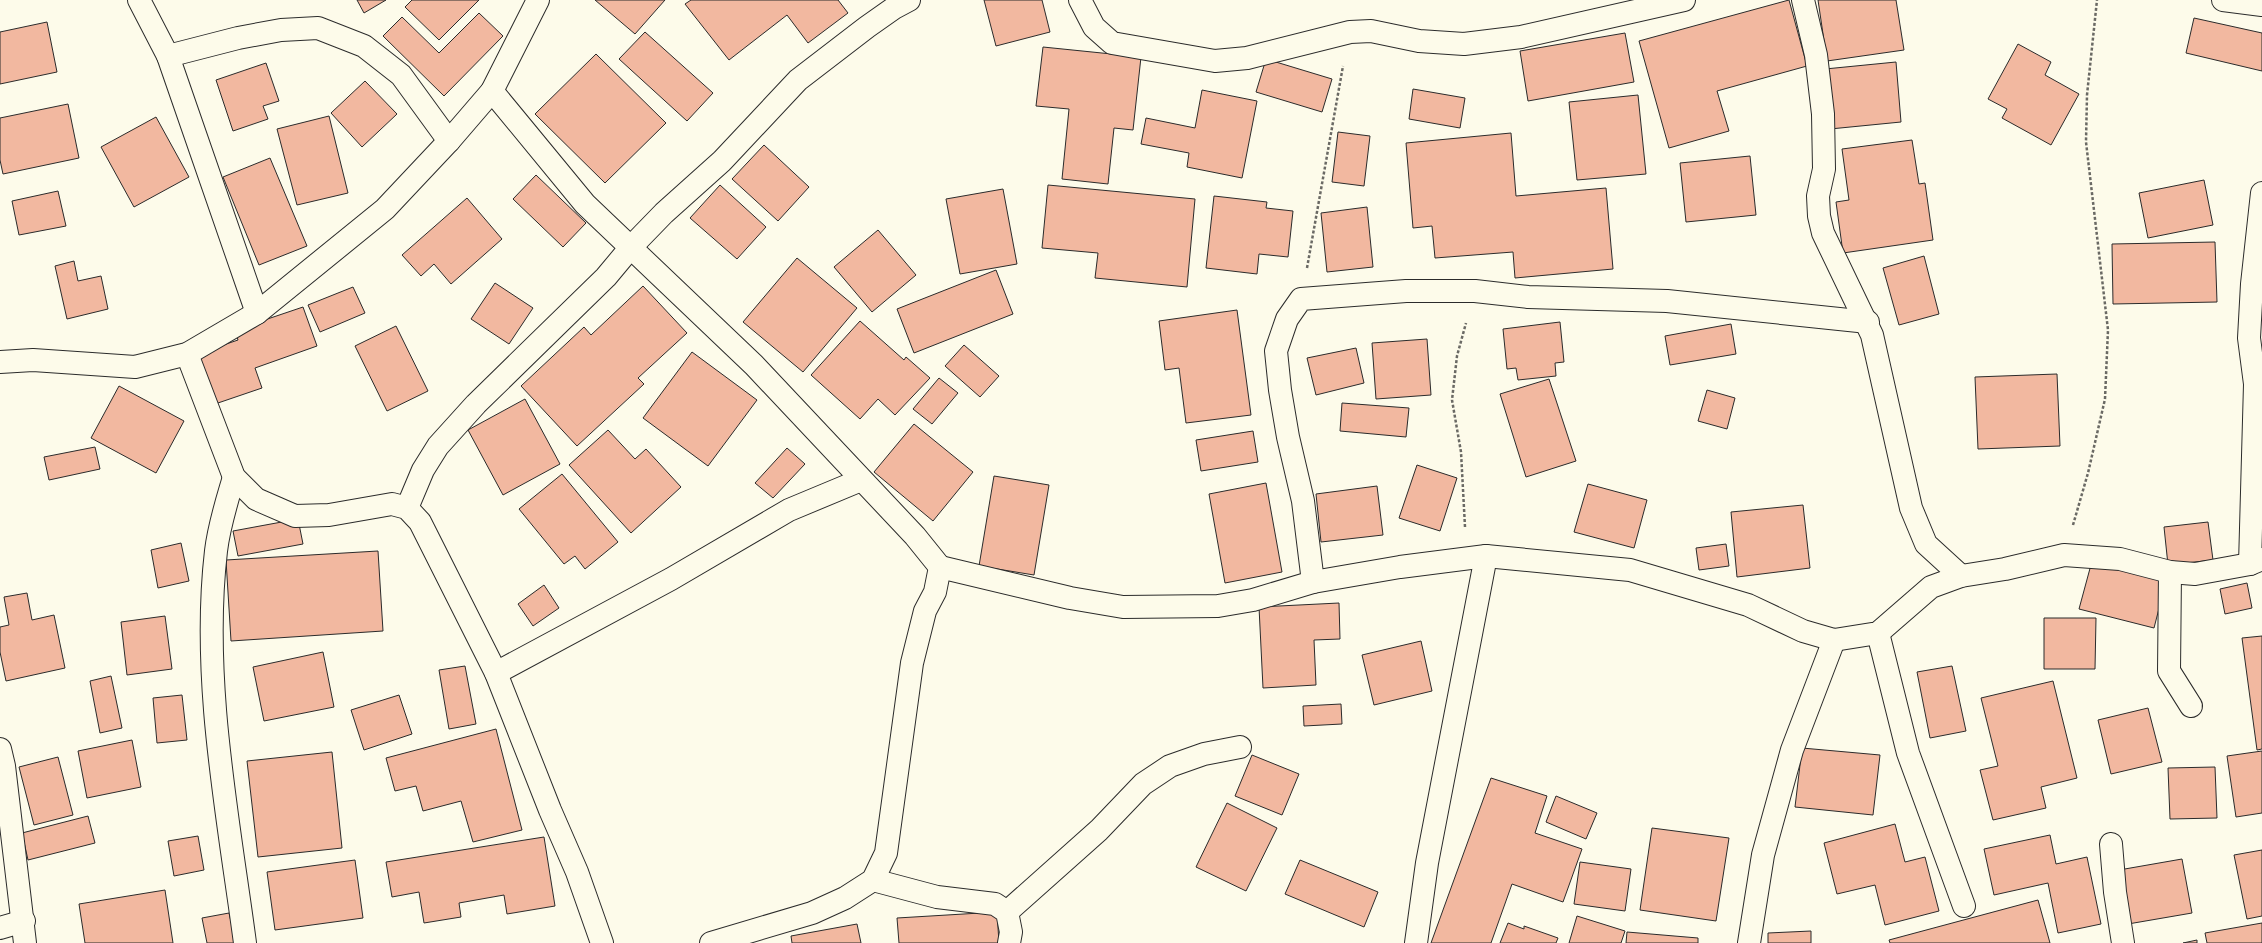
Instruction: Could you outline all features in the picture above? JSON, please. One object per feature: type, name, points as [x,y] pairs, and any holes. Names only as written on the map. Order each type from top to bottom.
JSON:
[{"type":"street","points":[[139,0],[168,56],[256,312]]},
{"type":"street","points":[[0,362],[33,360],[135,367],[187,354],[256,312],[385,209],[449,141],[492,91],[538,0]]},
{"type":"street","points":[[408,508],[423,470],[438,446],[476,404],[606,277],[631,247],[664,213],[722,161],[798,80],[862,31],[894,8],[909,0]]},
{"type":"street","points":[[1080,0],[1094,27],[1112,43],[1215,61],[1247,58],[1350,32],[1371,31],[1419,41],[1464,44],[1521,36],[1684,0]]},
{"type":"street","points":[[1803,0],[1816,55],[1825,136],[1824,169],[1818,196],[1819,216],[1823,233],[1868,322],[1893,423],[1911,508],[1926,544],[1961,576]]},
{"type":"street","points":[[2223,0],[2262,5]]},
{"type":"street","points":[[168,56],[238,38],[282,30],[318,28],[364,46],[401,75],[449,141]]},
{"type":"street","points":[[492,91],[585,204],[754,365],[915,536],[940,567],[1070,598],[1123,607],[1218,606],[1253,600],[1313,582],[1400,567],[1475,557],[1630,570],[1748,605],[1803,631],[1834,640],[1878,633],[1931,587],[1961,576],[2005,569],[2064,555],[2120,559],[2170,572],[2195,574],[2256,561],[2259,384],[2249,338],[2252,284],[2262,193]]},
{"type":"street","points":[[1313,582],[1302,501],[1288,437],[1280,390],[1276,351],[1287,319],[1301,299],[1406,291],[1475,291],[1528,297],[1667,301],[1868,322]]},
{"type":"street","points":[[187,354],[234,477],[256,499],[296,516],[329,515],[392,504],[408,508],[420,522],[496,673],[550,810],[577,872],[602,943]]},
{"type":"street","points":[[234,477],[223,513],[216,550],[213,672],[219,745],[245,943]]},
{"type":"street","points":[[496,673],[671,579],[789,510],[861,480]]},
{"type":"street","points":[[1416,943],[1475,557]]},
{"type":"street","points":[[711,943],[812,914],[845,898],[872,880],[886,853],[912,663],[925,611],[935,592],[940,567]]},
{"type":"street","points":[[2170,572],[2169,671],[2191,706]]},
{"type":"street","points":[[1878,633],[1908,753],[1964,906]]},
{"type":"street","points":[[1749,943],[1763,855],[1792,750],[1834,640]]},
{"type":"street","points":[[1007,912],[1100,830],[1143,784],[1170,766],[1204,754],[1240,747]]},
{"type":"street","points":[[0,749],[4,766],[26,943]]},
{"type":"street","points":[[2112,844],[2115,892],[2123,943]]},
{"type":"street","points":[[872,880],[937,897],[995,904],[1007,912],[1011,932],[1009,943]]},
{"type":"street","points":[[0,928],[24,921]]},
{"type":"path","points":[[2064,555],[2088,473],[2106,399],[2108,330],[2086,142],[2086,95],[2097,0]]},
{"type":"path","points":[[1301,299],[1350,32]]},
{"type":"path","points":[[1475,291],[1457,356],[1452,400],[1461,452],[1475,557]]},
{"type":"building","points":[[357,0],[386,0],[364,13]]},
{"type":"building","points":[[412,0],[479,0],[439,40],[405,7]]},
{"type":"building","points":[[595,0],[665,0],[635,34]]},
{"type":"building","points":[[691,0],[838,0],[848,13],[808,43],[787,15],[729,60],[685,4]]},
{"type":"building","points":[[984,0],[1042,0],[1050,32],[996,46]]},
{"type":"building","points":[[1789,0],[1807,66],[1717,91],[1729,131],[1669,148],[1639,41]]},
{"type":"building","points":[[1818,0],[1896,0],[1904,50],[1827,61]]},
{"type":"building","points":[[479,13],[503,36],[444,96],[383,36],[402,17],[439,53]]},
{"type":"building","points":[[2194,18],[2262,33],[2262,71],[2186,53]]},
{"type":"building","points":[[47,22],[57,72],[0,84],[0,32]]},
{"type":"building","points":[[645,32],[713,93],[687,121],[619,59]]},
{"type":"building","points":[[1625,33],[1634,82],[1528,101],[1520,51]]},
{"type":"building","points":[[2018,44],[2051,62],[2045,75],[2079,94],[2051,145],[2002,118],[2007,109],[1988,99]]},
{"type":"building","points":[[1043,47],[1141,57],[1133,130],[1114,128],[1108,184],[1062,179],[1069,109],[1036,106]]},
{"type":"building","points":[[596,54],[666,123],[605,183],[535,114]]},
{"type":"building","points":[[1266,59],[1332,79],[1322,112],[1256,92]]},
{"type":"building","points":[[1896,62],[1901,122],[1830,129],[1825,69]]},
{"type":"building","points":[[266,63],[279,101],[263,106],[268,119],[233,131],[216,80]]},
{"type":"building","points":[[365,81],[397,114],[362,147],[331,113]]},
{"type":"building","points":[[1413,89],[1465,98],[1460,128],[1409,119]]},
{"type":"building","points":[[1202,90],[1257,101],[1242,178],[1187,167],[1189,153],[1141,144],[1146,118],[1195,128]]},
{"type":"building","points":[[1638,95],[1646,174],[1577,180],[1569,102]]},
{"type":"building","points":[[68,104],[79,158],[3,174],[0,160],[0,118]]},
{"type":"building","points":[[329,116],[348,193],[297,205],[277,129]]},
{"type":"building","points":[[156,117],[189,177],[134,207],[101,147]]},
{"type":"building","points":[[1338,132],[1370,136],[1364,186],[1332,182]]},
{"type":"building","points":[[1511,133],[1516,196],[1606,188],[1613,269],[1515,278],[1513,252],[1435,258],[1432,226],[1413,228],[1406,143]]},
{"type":"building","points":[[1912,140],[1919,184],[1925,183],[1933,240],[1843,253],[1836,202],[1849,200],[1842,149]]},
{"type":"building","points":[[764,145],[809,187],[778,221],[732,179]]},
{"type":"building","points":[[1750,156],[1756,215],[1686,222],[1680,163]]},
{"type":"building","points":[[270,158],[307,246],[259,265],[223,177]]},
{"type":"building","points":[[536,175],[586,223],[563,247],[513,199]]},
{"type":"building","points":[[2204,180],[2213,225],[2148,238],[2139,193]]},
{"type":"building","points":[[720,185],[766,227],[737,259],[690,218]]},
{"type":"building","points":[[1048,185],[1195,199],[1187,287],[1095,278],[1098,253],[1042,248]]},
{"type":"building","points":[[1003,189],[1017,264],[960,274],[946,199]]},
{"type":"building","points":[[58,191],[66,226],[19,235],[12,201]]},
{"type":"building","points":[[1214,196],[1267,202],[1266,208],[1293,211],[1288,257],[1259,254],[1257,274],[1206,268]]},
{"type":"building","points":[[467,198],[502,239],[451,284],[434,264],[421,276],[402,255]]},
{"type":"building","points":[[1367,207],[1373,267],[1327,272],[1321,213]]},
{"type":"building","points":[[878,230],[916,275],[872,312],[834,267]]},
{"type":"building","points":[[2215,242],[2217,302],[2113,304],[2112,244]]},
{"type":"building","points":[[1924,256],[1939,314],[1899,325],[1883,268]]},
{"type":"building","points":[[797,258],[857,308],[803,372],[743,322]]},
{"type":"building","points":[[74,261],[78,281],[101,276],[108,309],[67,319],[55,266]]},
{"type":"building","points":[[996,270],[1013,314],[914,353],[897,309]]},
{"type":"building","points":[[495,283],[533,308],[509,344],[471,319]]},
{"type":"building","points":[[643,286],[687,333],[638,378],[644,384],[577,446],[521,386],[584,327],[591,335]]},
{"type":"building","points":[[353,287],[365,313],[320,332],[308,305]]},
{"type":"building","points":[[303,307],[317,346],[255,368],[262,388],[215,404],[197,354],[238,340],[235,330]]},
{"type":"building","points":[[1237,310],[1251,415],[1186,423],[1179,368],[1165,370],[1159,321]]},
{"type":"building","points":[[860,321],[904,360],[906,357],[930,378],[895,415],[878,399],[860,419],[811,375]]},
{"type":"building","points":[[1560,322],[1564,362],[1555,363],[1556,376],[1518,380],[1516,368],[1507,369],[1503,329]]},
{"type":"building","points":[[1731,324],[1736,354],[1670,365],[1665,336]]},
{"type":"building","points":[[396,326],[428,391],[387,411],[355,346]]},
{"type":"building","points":[[1427,339],[1431,395],[1376,399],[1372,343]]},
{"type":"building","points":[[964,345],[999,376],[980,397],[945,366]]},
{"type":"building","points":[[1356,348],[1364,383],[1316,395],[1307,358]]},
{"type":"building","points":[[692,352],[757,400],[708,466],[643,418]]},
{"type":"building","points":[[2057,374],[2060,446],[1978,449],[1975,377]]},
{"type":"building","points":[[939,378],[958,393],[932,424],[913,409]]},
{"type":"building","points":[[1549,379],[1576,461],[1526,477],[1500,394]]},
{"type":"building","points":[[119,386],[184,421],[156,473],[91,438]]},
{"type":"building","points":[[1707,390],[1735,398],[1727,429],[1698,421]]},
{"type":"building","points":[[525,399],[560,464],[503,495],[468,430]]},
{"type":"building","points":[[1342,403],[1409,408],[1406,437],[1340,431]]},
{"type":"building","points":[[914,424],[973,472],[933,521],[874,472]]},
{"type":"building","points":[[608,430],[635,459],[646,449],[681,487],[631,533],[569,465]]},
{"type":"building","points":[[1253,431],[1258,462],[1201,471],[1196,440]]},
{"type":"building","points":[[95,447],[100,469],[49,480],[44,457]]},
{"type":"building","points":[[787,448],[805,464],[773,498],[755,483]]},
{"type":"building","points":[[1417,465],[1457,478],[1440,531],[1399,518]]},
{"type":"building","points":[[562,474],[618,542],[585,569],[575,556],[564,564],[519,509]]},
{"type":"building","points":[[994,476],[1049,485],[1034,575],[979,566]]},
{"type":"building","points":[[1266,483],[1282,572],[1225,583],[1209,494]]},
{"type":"building","points":[[1588,484],[1647,500],[1634,548],[1574,532]]},
{"type":"building","points":[[1377,486],[1383,535],[1321,542],[1316,494]]},
{"type":"building","points":[[1803,505],[1810,568],[1737,577],[1731,512]]},
{"type":"building","points":[[298,519],[303,544],[238,556],[233,531]]},
{"type":"building","points":[[2208,522],[2213,560],[2168,565],[2164,527]]},
{"type":"building","points":[[181,543],[189,581],[158,588],[151,550]]},
{"type":"building","points":[[1726,544],[1729,566],[1699,570],[1696,548]]},
{"type":"building","points":[[378,551],[383,631],[231,641],[226,560]]},
{"type":"building","points":[[2092,561],[2166,581],[2154,628],[2079,609]]},
{"type":"building","points":[[2247,583],[2252,608],[2225,614],[2220,589]]},
{"type":"building","points":[[544,585],[559,608],[533,626],[518,604]]},
{"type":"building","points":[[27,593],[32,620],[54,615],[65,668],[6,681],[0,652],[0,627],[9,625],[4,597]]},
{"type":"building","points":[[1339,603],[1340,639],[1314,640],[1316,685],[1263,688],[1259,607]]},
{"type":"building","points":[[165,616],[172,669],[127,675],[121,622]]},
{"type":"building","points":[[2044,618],[2096,618],[2095,669],[2044,669]]},
{"type":"building","points":[[2262,636],[2262,749],[2257,750],[2242,638]]},
{"type":"building","points":[[1421,641],[1432,691],[1374,705],[1362,655]]},
{"type":"building","points":[[323,652],[334,707],[264,721],[253,667]]},
{"type":"building","points":[[465,666],[476,724],[449,729],[439,670]]},
{"type":"building","points":[[1952,666],[1966,731],[1930,738],[1917,672]]},
{"type":"building","points":[[111,676],[122,728],[100,733],[90,681]]},
{"type":"building","points":[[2053,681],[2077,778],[2041,787],[2046,808],[1993,820],[1980,770],[1998,766],[1981,698]]},
{"type":"building","points":[[182,695],[187,740],[157,743],[153,698]]},
{"type":"building","points":[[399,695],[412,734],[364,750],[351,710]]},
{"type":"building","points":[[1341,704],[1342,724],[1304,726],[1303,706]]},
{"type":"building","points":[[2148,708],[2162,762],[2111,774],[2098,720]]},
{"type":"building","points":[[496,729],[522,830],[473,842],[461,801],[423,811],[416,786],[395,791],[386,758]]},
{"type":"building","points":[[132,740],[141,787],[87,798],[78,751]]},
{"type":"building","points":[[1802,748],[1880,755],[1873,815],[1795,807]]},
{"type":"building","points":[[2262,751],[2262,813],[2236,817],[2227,756]]},
{"type":"building","points":[[332,752],[342,848],[258,857],[247,761]]},
{"type":"building","points":[[1252,755],[1299,774],[1282,815],[1235,796]]},
{"type":"building","points":[[58,757],[73,815],[34,825],[19,767]]},
{"type":"building","points":[[2215,767],[2217,818],[2170,819],[2168,768]]},
{"type":"building","points":[[1491,778],[1547,796],[1535,833],[1582,849],[1563,902],[1512,884],[1491,943],[1431,943]]},
{"type":"building","points":[[1556,796],[1597,813],[1586,839],[1546,822]]},
{"type":"building","points":[[1227,803],[1277,828],[1246,891],[1196,867]]},
{"type":"building","points":[[88,816],[95,843],[28,860],[22,833]]},
{"type":"building","points":[[1895,824],[1905,862],[1925,857],[1939,911],[1885,925],[1875,885],[1837,894],[1824,843]]},
{"type":"building","points":[[1652,828],[1729,838],[1716,921],[1640,910]]},
{"type":"building","points":[[2050,835],[2056,864],[2087,857],[2101,924],[2058,933],[2048,883],[1994,895],[1984,849]]},
{"type":"building","points":[[198,836],[204,870],[174,876],[168,841]]},
{"type":"building","points":[[544,837],[555,906],[507,914],[504,895],[459,903],[461,917],[424,923],[419,892],[392,897],[386,862]]},
{"type":"building","points":[[2262,850],[2262,916],[2247,919],[2234,855]]},
{"type":"building","points":[[2182,859],[2192,913],[2128,924],[2119,870]]},
{"type":"building","points":[[355,860],[363,918],[275,930],[267,872]]},
{"type":"building","points":[[1300,860],[1378,892],[1364,927],[1285,894]]},
{"type":"building","points":[[1580,862],[1631,869],[1625,911],[1574,904]]},
{"type":"building","points":[[165,890],[173,943],[85,943],[79,904]]},
{"type":"building","points":[[2038,900],[2050,943],[1890,943],[1889,940]]},
{"type":"building","points":[[997,912],[999,943],[899,943],[897,918]]},
{"type":"building","points":[[229,913],[236,943],[207,943],[202,918]]},
{"type":"building","points":[[1577,916],[1625,931],[1621,943],[1569,943]]},
{"type":"building","points":[[1508,923],[1524,929],[1524,926],[1558,938],[1556,943],[1500,943]]},
{"type":"building","points":[[2262,923],[2262,943],[2207,943],[2205,933]]},
{"type":"building","points":[[857,924],[861,943],[792,943],[791,936]]},
{"type":"building","points":[[1811,931],[1811,943],[1768,943],[1768,933]]},
{"type":"building","points":[[1627,932],[1698,938],[1698,943],[1626,943]]},
{"type":"building","points":[[2197,940],[2197,943],[2183,943]]}]
